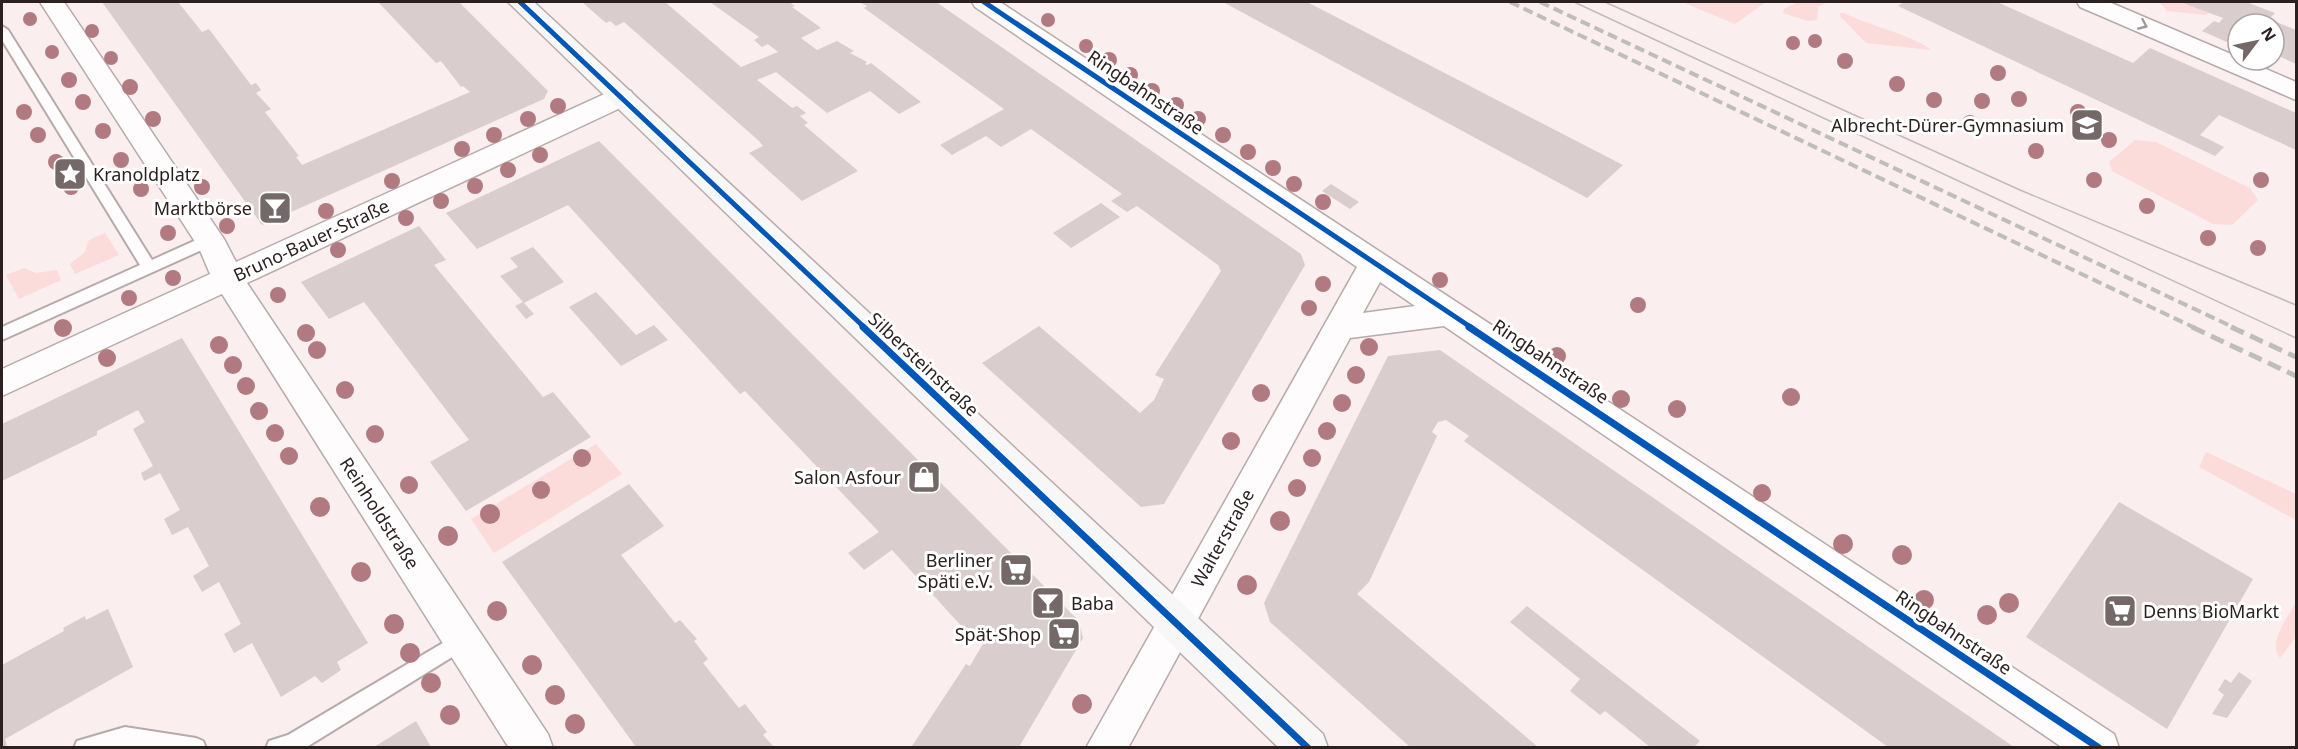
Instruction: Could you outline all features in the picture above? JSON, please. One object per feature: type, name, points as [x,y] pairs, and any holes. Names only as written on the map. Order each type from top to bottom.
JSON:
[{"type":"street","points":[[52,2],[210,240],[228,279]]},
{"type":"street","name":"Silbersteinstraße","points":[[520,2],[1308,747]]},
{"type":"street","name":"Ringbahnstraße","points":[[984,2],[1375,263],[1454,313],[2099,747]]},
{"type":"street","points":[[2089,2],[2296,92]]},
{"type":"street","name":"Bruno-Bauer-Straße","points":[[2,383],[621,98]]},
{"type":"street","name":"Walterstraße","points":[[1106,747],[1375,263]]},
{"type":"street","name":"Reinholdstraße","points":[[228,279],[533,747]]},
{"type":"street","points":[[1337,328],[1454,313]]},
{"type":"lane","points":[[2,30],[149,268]]},
{"type":"lane","points":[[2,334],[210,240]]},
{"type":"lane","points":[[276,747],[292,744],[463,640]]},
{"type":"lane","points":[[84,747],[125,737],[196,747]]},
{"type":"shaded area","points":[[1682,2],[1766,2],[1735,24]]},
{"type":"shaded area","points":[[1798,2],[1828,2],[1818,7],[1817,20],[1808,21],[1783,13],[1784,9]]},
{"type":"shaded area","points":[[2159,2],[2179,2],[2209,12],[2206,15],[2167,11]]},
{"type":"shaded area","points":[[1840,13],[1916,41],[1931,50],[1866,43],[1840,16]]},
{"type":"shaded area","points":[[2135,140],[2156,142],[2250,188],[2258,200],[2232,225],[2213,224],[2112,171],[2109,162]]},
{"type":"shaded area","points":[[105,233],[119,255],[75,274],[70,264],[85,252],[89,240]]},
{"type":"shaded area","points":[[24,268],[36,273],[57,270],[61,280],[19,299],[6,275]]},
{"type":"shaded area","points":[[596,444],[622,474],[494,553],[471,519]]},
{"type":"shaded area","points":[[2206,452],[2296,494],[2296,520],[2199,467]]},
{"type":"shaded area","points":[[2296,602],[2296,637],[2280,658],[2276,645],[2277,637]]},
{"type":"building","points":[[102,2],[178,2],[202,32],[209,29],[251,85],[256,83],[261,90],[256,93],[271,109],[265,112],[299,156],[296,157],[302,165],[470,92],[463,86],[461,87],[441,61],[436,63],[378,2],[459,2],[548,91],[544,99],[262,225]]},
{"type":"building","points":[[582,2],[665,2],[741,67],[778,52],[768,44],[762,47],[754,40],[759,37],[710,2],[789,2],[795,6],[792,7],[821,28],[801,38],[817,50],[837,41],[854,51],[850,53],[867,62],[865,64],[871,63],[921,102],[899,114],[870,91],[827,113],[776,72],[757,80],[792,108],[797,106],[806,113],[800,116],[808,123],[804,125],[858,171],[802,201],[749,153],[763,146],[759,141],[624,22],[616,26],[610,21],[606,23]]},
{"type":"building","points":[[859,2],[936,2],[1301,254],[1305,265],[1164,504],[1141,507],[982,363],[1039,326],[1140,413],[1154,400],[1164,379],[1155,375],[1221,271],[1218,265],[1137,206],[1127,212],[1111,201],[1122,194],[1031,129],[1001,147],[986,136],[952,155],[940,145],[1004,109],[864,8],[867,6]]},
{"type":"building","points":[[1223,2],[1307,2],[1623,165],[1587,198]]},
{"type":"building","points":[[1904,2],[1997,2],[2133,63],[2150,48],[2296,113],[2296,150],[2219,115],[2200,135],[2224,147],[2215,156],[1898,6]]},
{"type":"building","points":[[2180,2],[2246,2],[2272,12],[2226,12],[2226,42],[2202,31],[2214,21],[2219,23],[2223,18]]},
{"type":"building","points":[[2286,26],[2296,30],[2296,64],[2286,59]]},
{"type":"building","points":[[599,141],[1079,621],[1083,638],[1019,747],[912,746],[966,664],[970,666],[984,642],[970,628],[965,630],[892,550],[864,570],[848,553],[879,532],[745,391],[740,394],[568,205],[477,249],[446,213]]},
{"type":"building","points":[[1331,184],[1359,202],[1350,209],[1322,191]]},
{"type":"building","points":[[1101,203],[1120,217],[1071,248],[1053,233]]},
{"type":"building","points":[[419,226],[446,260],[434,265],[543,397],[553,392],[591,437],[466,511],[430,462],[469,440],[364,302],[329,319],[301,282]]},
{"type":"building","points":[[533,247],[564,282],[524,303],[534,314],[526,319],[515,306],[523,302],[500,276],[518,267],[510,258]]},
{"type":"building","points":[[596,292],[636,335],[654,325],[668,340],[621,366],[569,307]]},
{"type":"building","points":[[182,338],[368,643],[337,662],[341,670],[322,683],[315,676],[281,697],[252,643],[234,653],[224,634],[241,624],[219,582],[202,592],[193,576],[209,566],[188,527],[172,535],[164,519],[180,510],[160,473],[144,481],[141,473],[153,466],[133,429],[145,422],[138,410],[97,431],[97,435],[2,481],[2,424]]},
{"type":"building","points":[[1440,350],[2014,747],[1888,747],[1464,441],[1469,436],[1446,420],[1438,422],[1432,432],[1437,436],[1369,582],[1357,594],[1538,747],[1410,747],[1270,622],[1264,603],[1388,356]]},
{"type":"building","points":[[629,484],[664,526],[621,555],[675,623],[680,620],[697,639],[694,641],[708,659],[703,663],[739,708],[745,704],[767,732],[763,735],[774,747],[636,747],[502,562]]},
{"type":"building","points":[[2119,502],[2253,579],[2167,729],[2026,637]]},
{"type":"building","points":[[1527,606],[1700,741],[1694,747],[1650,747],[1605,711],[1600,715],[1570,691],[1580,679],[1510,622]]},
{"type":"building","points":[[108,609],[133,667],[5,739],[7,745],[2,748],[2,665],[64,631],[63,628],[85,616],[86,620]]},
{"type":"building","points":[[2239,672],[2252,681],[2227,718],[2212,714],[2224,695],[2218,690],[2225,679],[2231,683]]},
{"type":"building","points":[[416,721],[431,747],[374,747]]},
{"type":"tram line","points":[[1574,2],[2296,338]]},
{"type":"tram line","points":[[1605,2],[2020,190],[2296,305]]},
{"type":"railway","points":[[1510,2],[2195,328]]},
{"type":"railway","points":[[1540,2],[2235,328]]},
{"type":"railway","points":[[2192,327],[2296,376]]},
{"type":"railway","points":[[2231,327],[2296,357]]},
{"type":"cycle path","points":[[520,2],[1308,748]]},
{"type":"cycle path","points":[[984,2],[2099,748]]},
{"type":"place","name":"Albrecht-Dürer-Gymnasium","points":[[2087,125]]},
{"type":"place","name":"Kranoldplatz","points":[[70,174]]},
{"type":"place","name":"Marktbörse","points":[[275,208]]},
{"type":"place","name":"Salon Asfour","points":[[924,477]]},
{"type":"place","name":"Berliner Späti e.V.","points":[[1016,570]]},
{"type":"place","name":"Baba","points":[[1048,603]]},
{"type":"place","name":"Denns BioMarkt","points":[[2120,611]]},
{"type":"place","name":"Spät-Shop","points":[[1064,634]]}]
